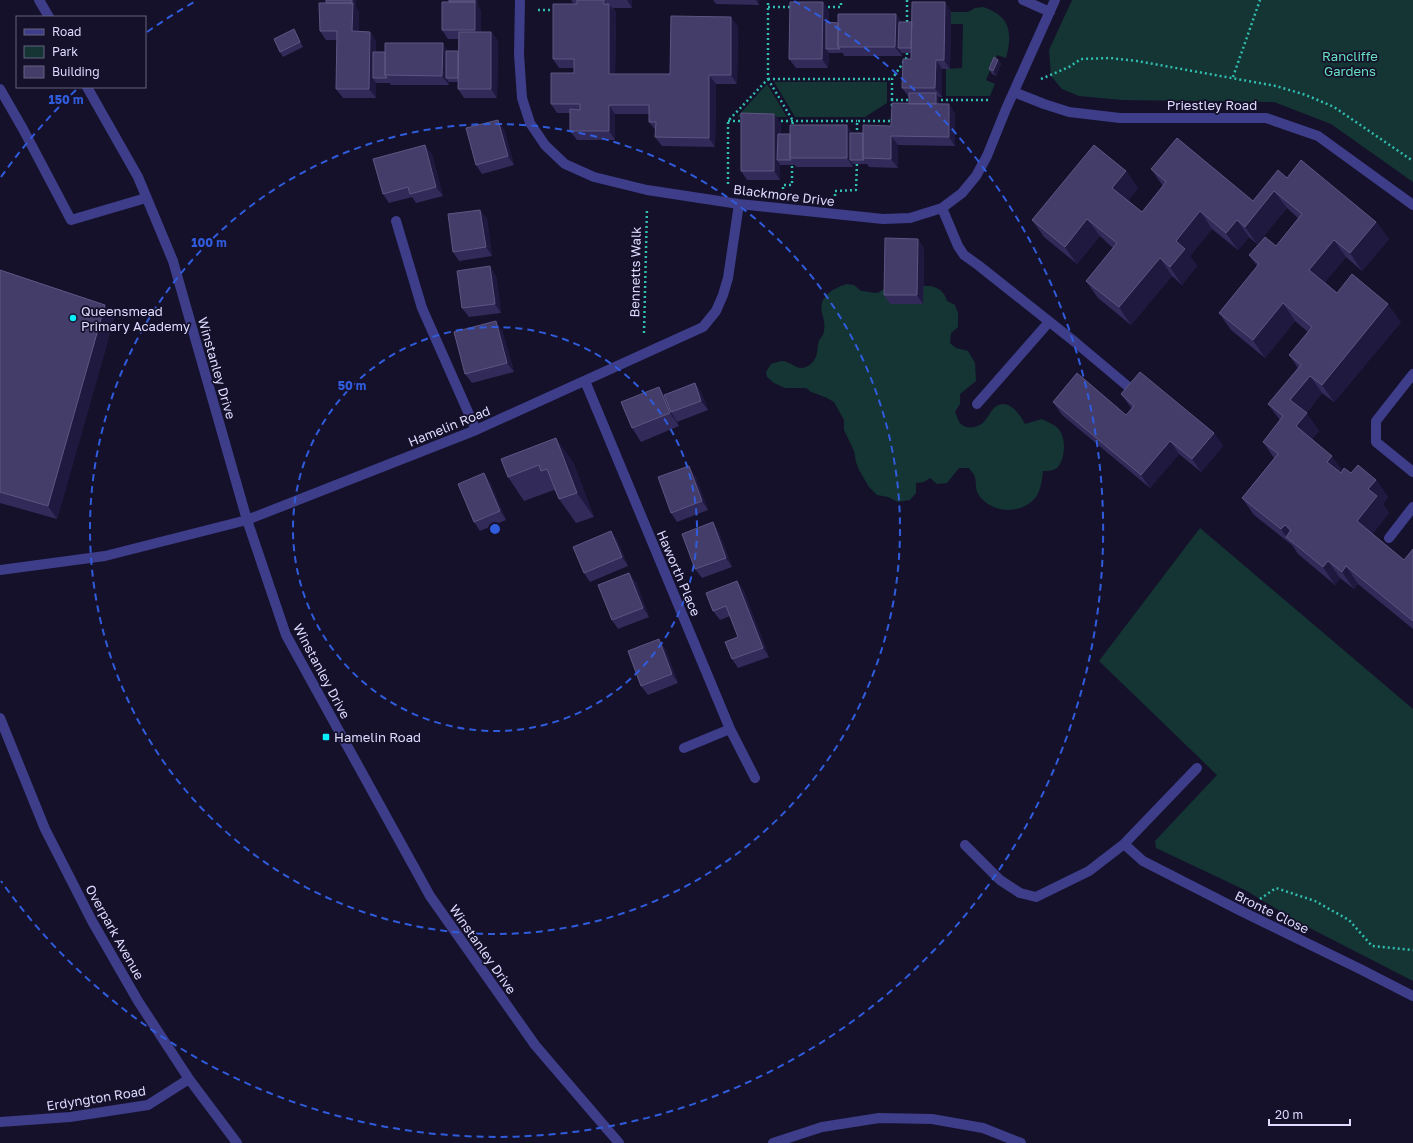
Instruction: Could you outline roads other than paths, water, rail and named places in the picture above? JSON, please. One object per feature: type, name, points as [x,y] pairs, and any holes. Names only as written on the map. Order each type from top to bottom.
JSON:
[{"type":"street","points":[[39,0],[48,16]]},
{"type":"street","points":[[1023,0],[1050,12]]},
{"type":"street","name":"Blackmore Drive","points":[[520,5],[522,98],[530,123],[545,145],[565,164],[594,177],[647,190],[739,204],[883,219],[910,218],[942,208],[962,193],[976,176],[987,156],[1006,109],[1055,0]]},
{"type":"street","name":"Winstanley Drive","points":[[88,88],[138,177],[173,261],[247,520],[286,635],[430,896],[535,1045],[619,1143]]},
{"type":"street","points":[[0,89],[71,220],[146,198]]},
{"type":"street","name":"Priestley Road","points":[[1014,92],[1069,112],[1120,118],[1266,118],[1318,136],[1413,205]]},
{"type":"street","name":"Hamelin Road","points":[[0,570],[105,556],[247,520],[476,430],[703,327],[716,311],[728,278],[739,204]]},
{"type":"street","points":[[942,208],[958,246],[964,255],[1131,389]]},
{"type":"street","points":[[396,221],[422,308],[476,430]]},
{"type":"street","points":[[977,404],[1049,322]]},
{"type":"street","points":[[1413,374],[1376,421],[1376,442],[1413,472]]},
{"type":"street","name":"Haworth Place","points":[[585,381],[730,729],[755,778]]},
{"type":"street","points":[[1388,538],[1413,507]]},
{"type":"street","name":"Overpark Avenue","points":[[0,718],[45,829],[92,921],[138,1001],[189,1079],[237,1143]]},
{"type":"street","points":[[684,748],[730,729]]},
{"type":"street","points":[[965,845],[1000,880],[1020,893],[1036,897],[1089,871],[1124,844],[1197,768]]},
{"type":"street","name":"Bronte Close","points":[[1124,844],[1143,861],[1240,911],[1360,968],[1413,996]]},
{"type":"street","name":"Erdyngton Road","points":[[0,1122],[70,1117],[148,1105],[189,1079]]},
{"type":"street","points":[[773,1143],[822,1127],[879,1118],[932,1119],[982,1128],[1021,1143]]},
{"type":"place","name":"Queensmead Primary Academy","points":[[73,318]]},
{"type":"place","name":"Hamelin Road","points":[[326,737]]},
{"type":"park label","name":"Rancliffe Gardens","points":[[1350,64]]}]
